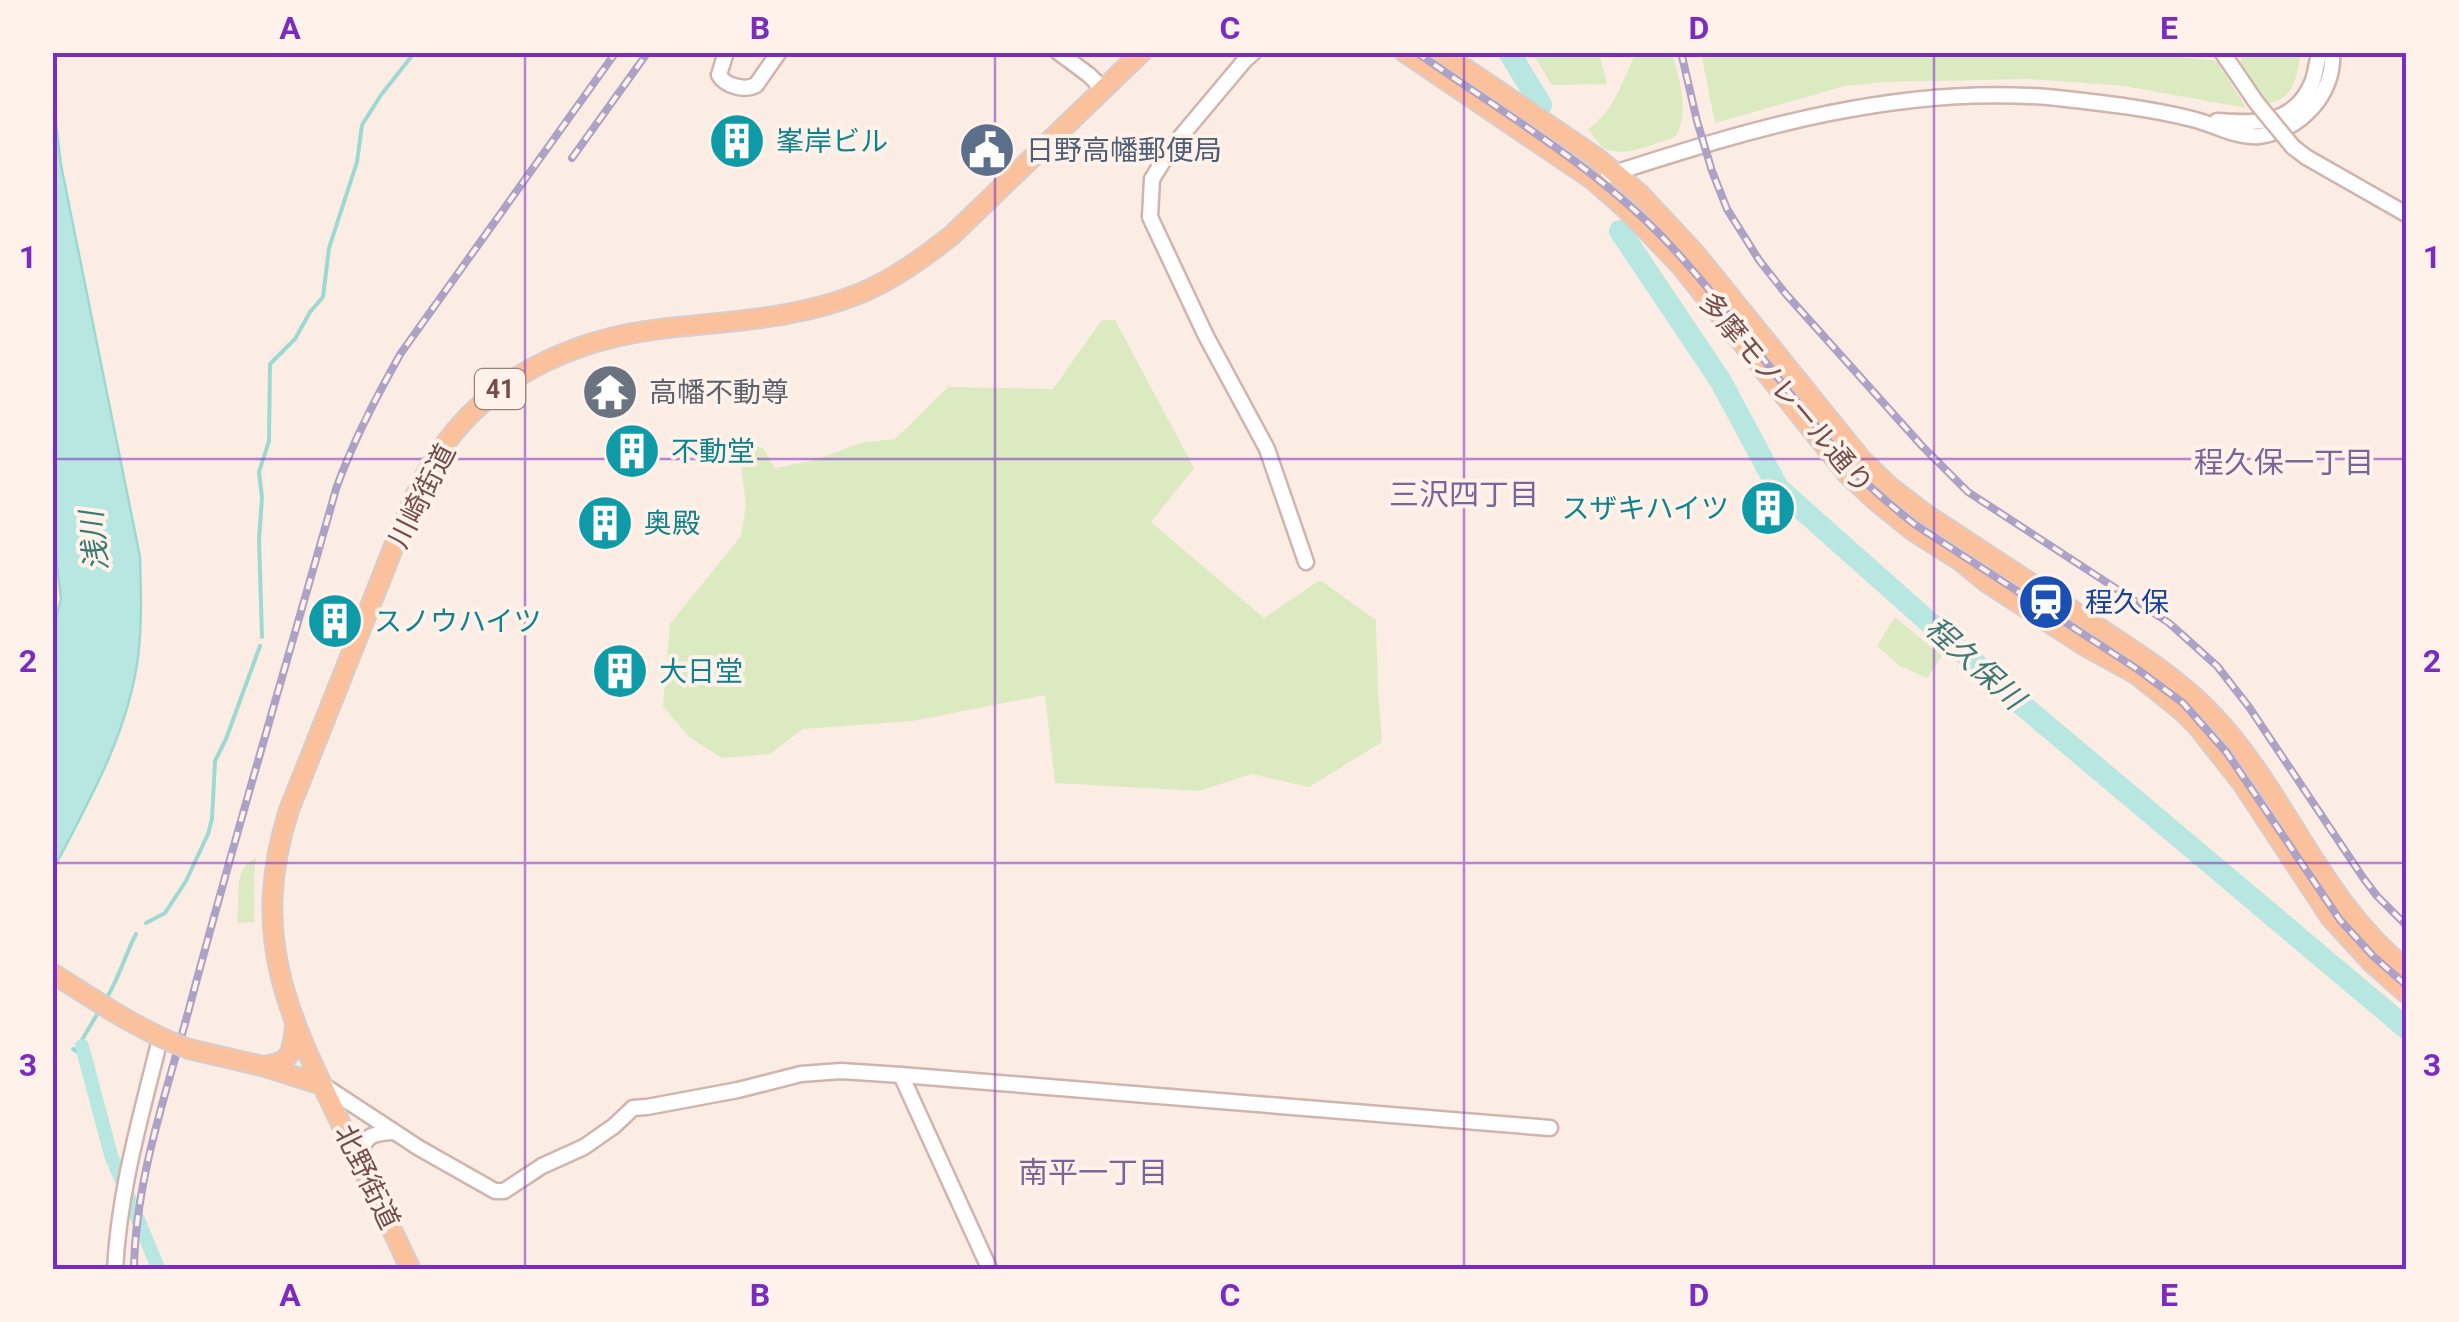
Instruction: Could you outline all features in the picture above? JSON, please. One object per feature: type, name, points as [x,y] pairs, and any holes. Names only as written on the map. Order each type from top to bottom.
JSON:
[{"type":"main road","name":"川崎街道","points":[[322,1085],[284,992],[274,949],[271,893],[279,840],[418,492],[449,439],[490,396],[536,364],[558,354],[621,334],[816,308],[861,293],[896,275],[951,236],[1142,52]]},
{"type":"main road","name":"多摩モノレール通り","points":[[1404,52],[1593,180],[1626,209],[1680,264],[1848,474],[1877,502],[1986,582],[2084,646],[2136,674],[2198,726],[2242,783],[2330,916],[2372,964],[2406,993]]},
{"type":"main road","name":"多摩モノレール通り","points":[[1441,52],[1616,173],[1640,194],[1695,253],[1851,447],[1889,486],[2145,658],[2207,708],[2236,741],[2346,907],[2406,968]]},
{"type":"main road","points":[[52,972],[160,1039],[322,1085]]},
{"type":"main road","points":[[262,1066],[286,1060],[296,1024]]},
{"type":"main road","name":"北野街道","points":[[322,1085],[411,1270]]},
{"type":"street","points":[[726,52],[720,79],[750,88],[779,52]]},
{"type":"street","points":[[1058,52],[1104,90]]},
{"type":"street","points":[[1254,52],[1172,146],[1152,179],[1150,217],[1206,336],[1267,449],[1306,562]]},
{"type":"street","points":[[2222,52],[2292,147],[2406,214]]},
{"type":"street","points":[[2197,120],[2265,122],[2291,111],[2310,87],[2320,52]]},
{"type":"street","points":[[1593,180],[1804,118],[1910,99],[2040,97],[2159,112],[2259,136],[2289,127],[2307,114],[2330,77],[2332,52]]},
{"type":"street","points":[[114,1270],[117,1226],[132,1142],[160,1039]]},
{"type":"street","points":[[322,1085],[495,1191],[504,1191],[542,1166],[584,1147],[633,1108],[814,1072],[901,1075],[1550,1128]]},
{"type":"street","points":[[901,1075],[990,1270]]},
{"type":"street","points":[[359,1161],[368,1137],[394,1132]]},
{"type":"green space","points":[[1532,53],[1599,53],[1607,84],[1552,85]]},
{"type":"green space","points":[[1636,53],[1672,53],[1682,96],[1680,127],[1675,137],[1659,143],[1630,151],[1612,151],[1602,146],[1588,129],[1611,104]]},
{"type":"green space","points":[[1701,53],[2145,53],[2217,61],[2246,108],[2124,86],[2028,79],[1885,82],[1845,86],[1715,123]]},
{"type":"green space","points":[[2242,53],[2301,53],[2289,92],[2268,103],[2244,73]]},
{"type":"green space","points":[[1102,320],[1115,320],[1194,468],[1151,522],[1264,618],[1320,580],[1376,620],[1382,742],[1309,787],[1252,774],[1199,791],[1055,783],[1045,695],[913,721],[803,729],[770,754],[722,758],[689,737],[663,706],[670,624],[741,536],[746,505],[738,440],[763,448],[775,468],[816,460],[860,443],[895,439],[948,387],[1053,389]]},
{"type":"green space","points":[[1895,617],[1942,656],[1927,678],[1900,666],[1877,646]]},
{"type":"green space","points":[[256,857],[254,922],[237,923],[239,880],[244,867]]},
{"type":"water","name":"浅川","points":[[52,89],[61,165],[140,557],[141,595],[138,657],[125,713],[105,767],[53,870],[52,633],[61,599],[52,522]]},
{"type":"waterway","points":[[262,637],[259,472],[269,441],[270,364],[295,339],[323,297],[329,248],[357,162],[362,125],[415,52]]},
{"type":"waterway","name":"程久保川","points":[[1509,52],[1541,105]]},
{"type":"waterway","name":"程久保川","points":[[1620,231],[1720,380],[1778,488],[2021,704],[2406,1028]]},
{"type":"waterway","points":[[146,923],[165,913],[186,881],[208,834],[215,761],[260,646]]},
{"type":"waterway","points":[[106,999],[136,934]]},
{"type":"waterway","points":[[76,1050],[99,1011]]},
{"type":"waterway","points":[[82,1046],[111,1155],[159,1270]]},
{"type":"waterway","points":[[73,1049],[79,1053],[96,1096]]},
{"type":"railway","points":[[134,1270],[140,1204],[153,1138],[343,471],[401,353],[616,52]]},
{"type":"railway","points":[[572,158],[648,52]]},
{"type":"railway","points":[[1416,52],[1548,142],[1642,217],[1694,272],[1852,469],[1890,504],[1914,524],[2183,703],[2227,753],[2340,920],[2406,985]]},
{"type":"railway","points":[[1681,52],[1697,121],[1727,209],[1785,293],[1968,492],[2169,623],[2217,666],[2249,707],[2364,879],[2406,925]]},
{"type":"place","name":"峯岸ビル","points":[[737,141]]},
{"type":"place","name":"日野高幡郵便局","points":[[987,150]]},
{"type":"place","name":"高幡不動尊","points":[[610,392]]},
{"type":"place","name":"不動堂","points":[[632,451]]},
{"type":"place","name":"スザキハイツ","points":[[1768,508]]},
{"type":"place","name":"奥殿","points":[[605,523]]},
{"type":"place","name":"程久保","points":[[2046,602]]},
{"type":"place","name":"スノウハイツ","points":[[335,621]]},
{"type":"place","name":"大日堂","points":[[620,671]]},
{"type":"district","name":"程久保一丁目","points":[[2284,462]]},
{"type":"district","name":"三沢四丁目","points":[[1464,494]]},
{"type":"district","name":"南平一丁目","points":[[1093,1172]]}]
